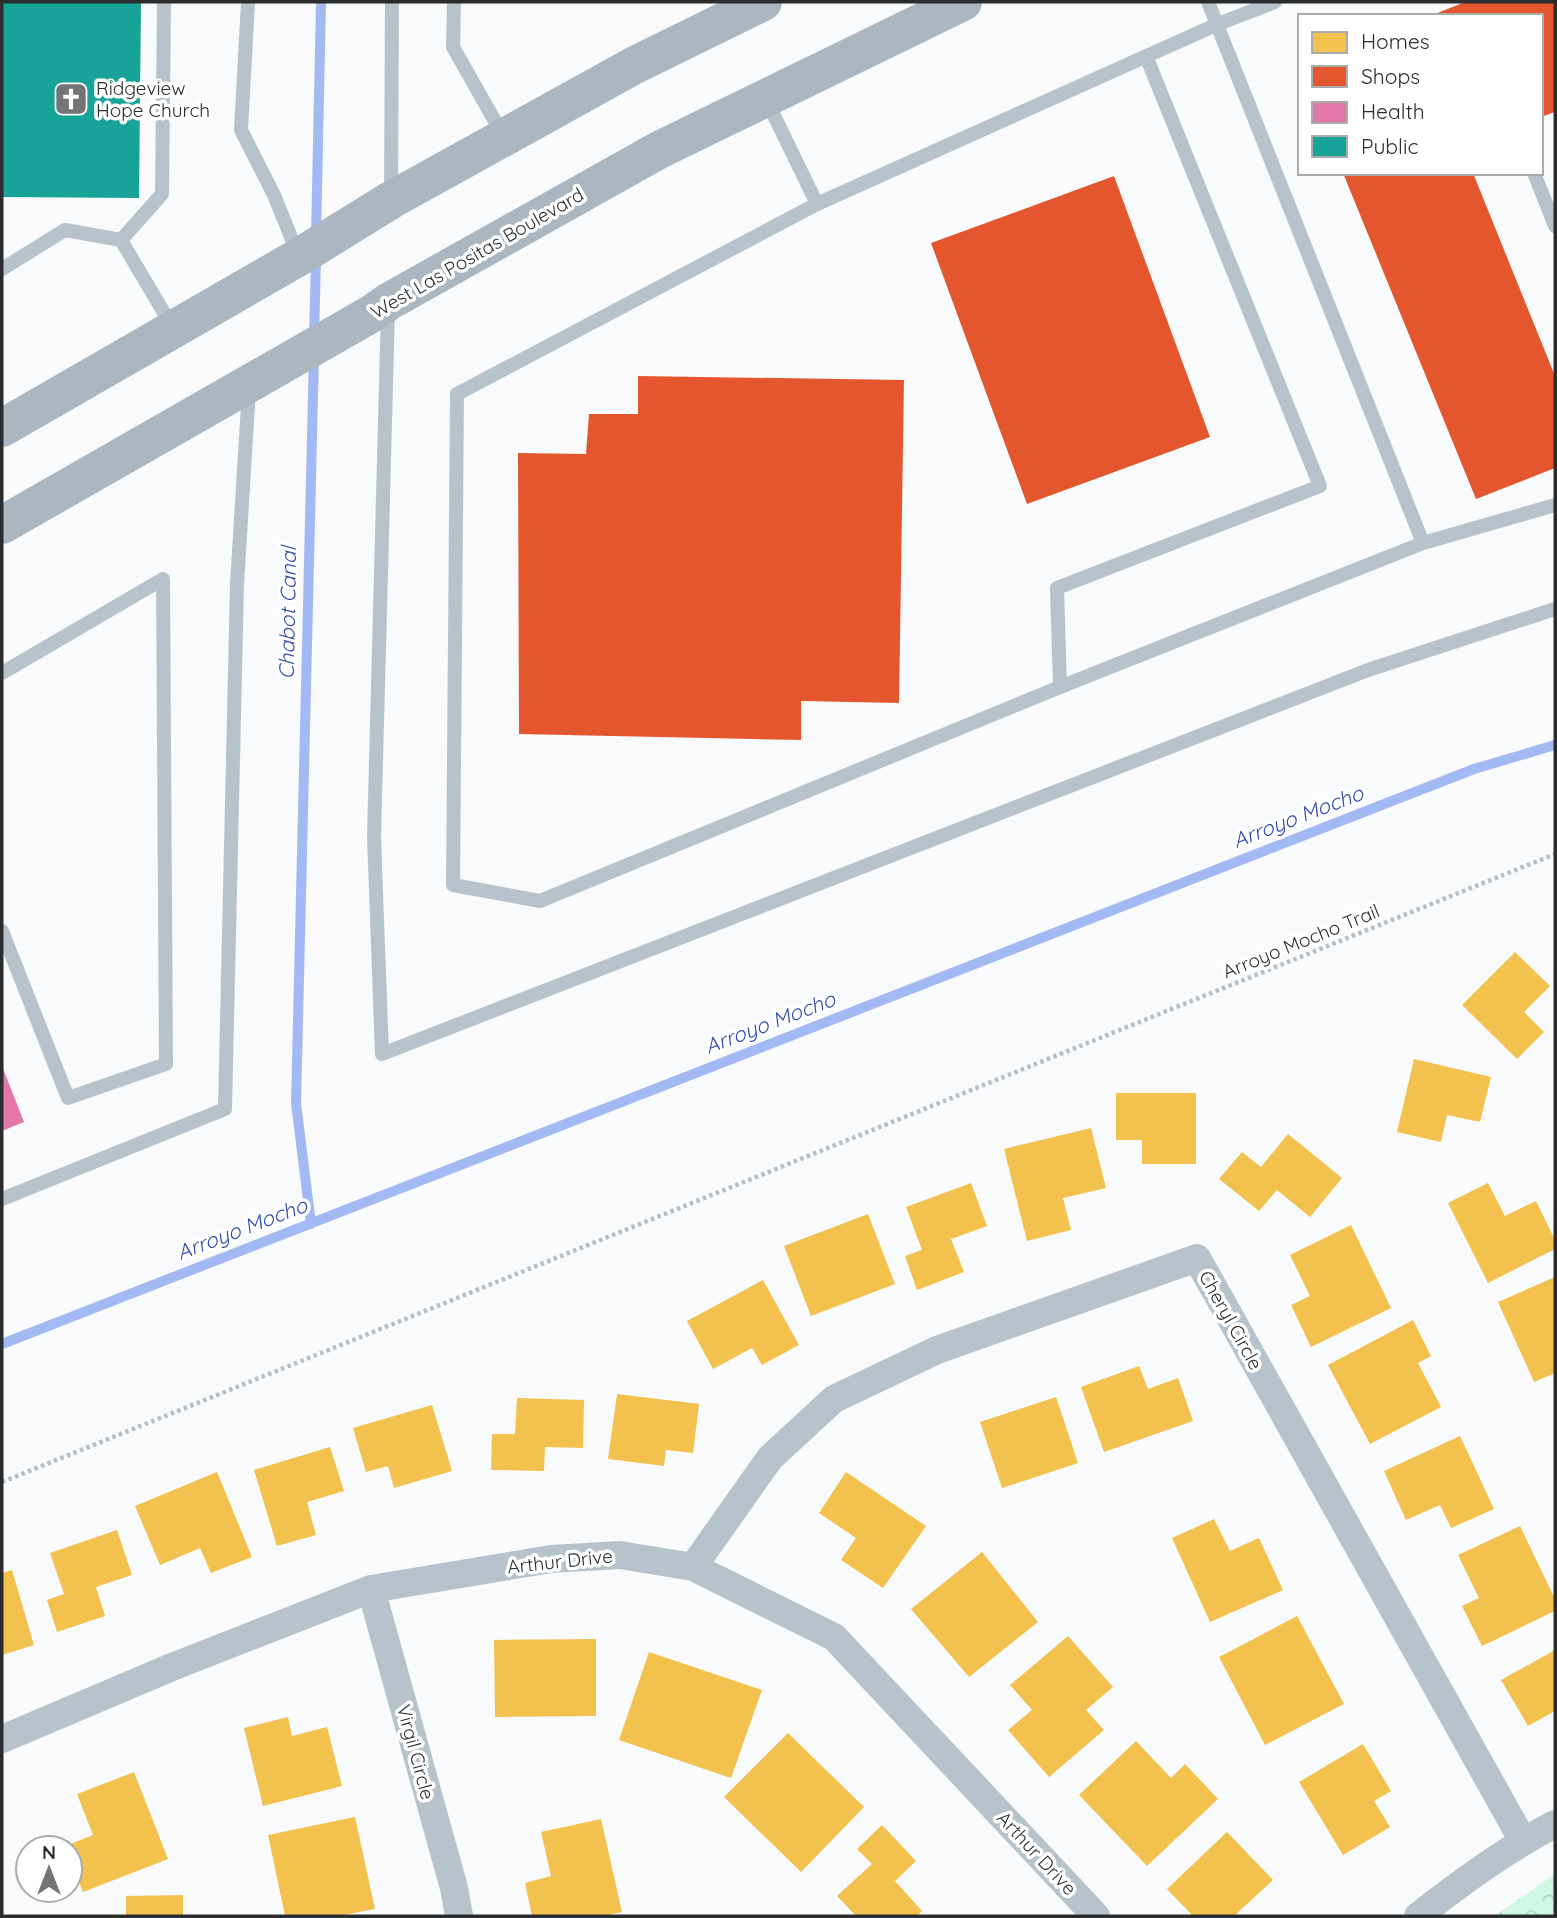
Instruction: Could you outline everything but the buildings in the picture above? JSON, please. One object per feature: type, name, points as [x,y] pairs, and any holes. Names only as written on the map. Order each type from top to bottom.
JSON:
[{"type":"main road","points":[[2,428],[299,257],[382,205],[633,66],[763,2]]},
{"type":"main road","name":"West Las Positas Boulevard","points":[[2,525],[659,150],[963,2]]},
{"type":"street","name":"Cheryl Circle","points":[[693,1567],[770,1458],[834,1399],[937,1350],[1197,1258],[1522,1841]]},
{"type":"street","name":"Arthur Drive","points":[[2,1739],[172,1667],[371,1589],[551,1559],[620,1555],[693,1567],[834,1637],[1096,1916]]},
{"type":"street","name":"Virgil Circle","points":[[371,1589],[454,1888],[458,1916]]},
{"type":"street","points":[[1418,1916],[1469,1876],[1522,1841],[1555,1824]]},
{"type":"lane","points":[[121,240],[162,194],[164,2]]},
{"type":"lane","points":[[248,2],[241,130],[274,195],[299,257]]},
{"type":"lane","points":[[382,205],[393,2]]},
{"type":"lane","points":[[1208,2],[1423,543]]},
{"type":"lane","points":[[1275,2],[1218,24],[817,204],[457,394],[453,885],[540,901],[1060,687],[1423,543],[1555,505]]},
{"type":"lane","points":[[455,3],[453,47],[504,137]]},
{"type":"lane","points":[[1060,687],[1057,588],[1320,486],[1146,57]]},
{"type":"lane","points":[[766,98],[817,204]]},
{"type":"lane","points":[[1535,175],[1555,226]]},
{"type":"lane","points":[[2,269],[65,230],[121,240],[174,329]]},
{"type":"lane","points":[[379,308],[374,837],[382,1054],[1368,670],[1555,609]]},
{"type":"lane","points":[[2,1199],[225,1109],[237,584],[258,379]]},
{"type":"lane","points":[[2,673],[163,579],[166,1064],[68,1098],[2,931]]},
{"type":"path","name":"Arroyo Mocho Trail","points":[[2,1482],[1555,854]]},
{"type":"green space","points":[[1555,1874],[1555,1916],[1495,1916]]},
{"type":"waterway","name":"Chabot Canal","points":[[316,237],[321,2]]},
{"type":"waterway","name":"Chabot Canal","points":[[314,338],[316,257]]},
{"type":"waterway","name":"Chabot Canal","points":[[311,1224],[296,1103],[314,354]]},
{"type":"waterway","name":"Arroyo Mocho","points":[[2,1344],[1474,769],[1555,745]]},
{"type":"place","name":"Ridgeview Hope Church","points":[[71,99]]}]
